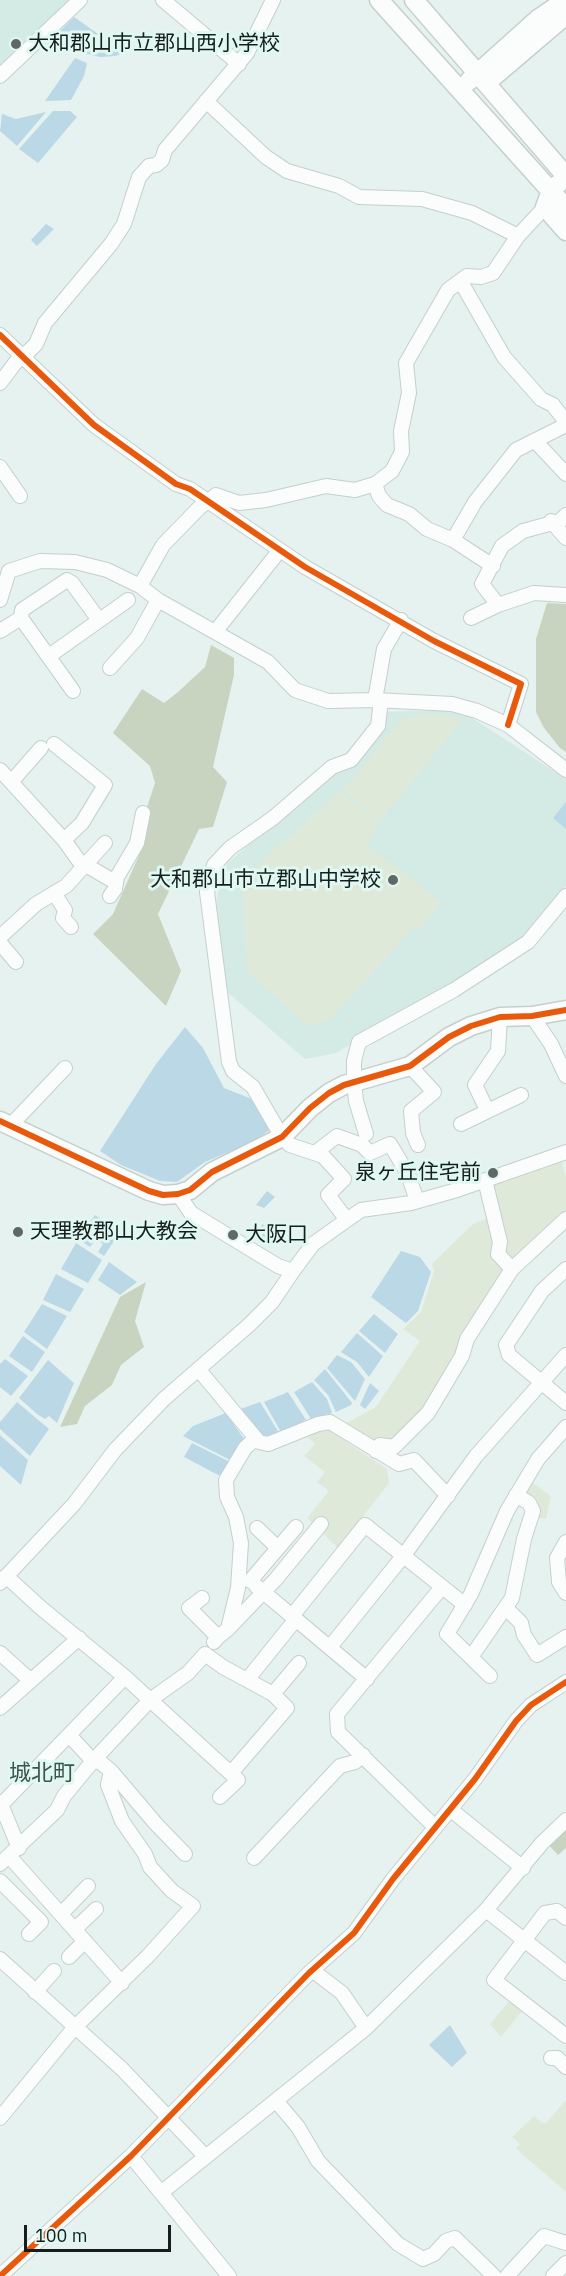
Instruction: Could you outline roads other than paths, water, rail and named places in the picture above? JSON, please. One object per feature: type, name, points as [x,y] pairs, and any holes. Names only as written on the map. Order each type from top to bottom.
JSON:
[{"type":"main road","points":[[379,0],[463,94],[548,199],[566,231]]},
{"type":"main road","points":[[414,0],[483,77],[566,176],[548,199]]},
{"type":"main road","points":[[483,77],[538,19],[566,0]]},
{"type":"main road","points":[[463,94],[566,15]]},
{"type":"main road","points":[[548,199],[566,208]]},
{"type":"main road","points":[[5,1123],[149,1191],[163,1195],[178,1194],[190,1190],[212,1172],[282,1137],[329,1093],[354,1082],[410,1066],[449,1037],[471,1026],[500,1017],[532,1016],[566,1010]]},
{"type":"street","points":[[0,76],[80,0]]},
{"type":"street","points":[[163,0],[239,64]]},
{"type":"street","points":[[0,383],[23,355],[36,344],[45,323],[111,244],[124,224],[139,177],[149,166],[156,165],[162,160],[165,150],[239,64],[273,0]]},
{"type":"street","points":[[206,101],[266,157],[287,171],[339,186],[359,197],[422,199],[462,210],[518,236]]},
{"type":"street","points":[[140,586],[163,545],[216,495],[239,503],[266,500],[326,486],[355,490],[375,484],[392,471],[402,452],[401,431],[409,393],[406,363],[448,290],[467,276],[481,277],[493,273],[518,236],[548,199]]},
{"type":"street","points":[[453,540],[475,502],[516,450],[566,424],[554,405],[541,399],[504,357],[461,282]]},
{"type":"street","points":[[0,336],[23,355],[94,425],[148,465],[280,550],[434,641],[521,684],[508,725]]},
{"type":"street","points":[[535,441],[566,474]]},
{"type":"street","points":[[0,467],[20,496]]},
{"type":"street","points":[[375,484],[379,496],[387,505],[410,514],[427,529],[453,540],[493,566]]},
{"type":"street","points":[[498,605],[482,584],[502,546],[523,531],[551,521],[560,521],[566,515]]},
{"type":"street","points":[[551,521],[566,538]]},
{"type":"street","points":[[215,632],[280,550]]},
{"type":"street","points":[[0,600],[5,572],[40,561],[75,562],[107,570],[140,586],[158,600],[268,662],[295,690],[328,701],[378,700],[452,704],[477,711],[508,725],[566,770]]},
{"type":"street","points":[[72,690],[21,618],[22,610],[66,580],[72,583],[99,620]]},
{"type":"street","points":[[471,618],[498,605],[534,593],[566,595]]},
{"type":"street","points":[[48,656],[128,600]]},
{"type":"street","points":[[110,668],[137,638],[158,600]]},
{"type":"street","points":[[0,631],[21,618]]},
{"type":"street","points":[[347,1220],[328,1196],[344,1179],[316,1152],[290,1144],[282,1137],[253,1087],[233,1071],[229,1062],[207,892],[214,865],[230,848],[273,818],[332,767],[351,760],[378,726],[378,700],[384,649],[401,620]]},
{"type":"street","points":[[54,744],[105,785],[82,823],[64,840]]},
{"type":"street","points":[[12,781],[41,748]]},
{"type":"street","points":[[0,770],[85,866],[115,882]]},
{"type":"street","points":[[110,896],[136,843],[143,813]]},
{"type":"street","points":[[0,937],[36,904],[66,886],[105,843]]},
{"type":"street","points":[[54,893],[65,910],[63,918],[71,927]]},
{"type":"street","points":[[366,1134],[356,1101],[354,1082],[354,1061],[359,1042],[454,990],[528,942],[566,897]]},
{"type":"street","points":[[0,943],[16,962]]},
{"type":"street","points":[[532,1016],[551,1044],[566,1076]]},
{"type":"street","points":[[487,1110],[475,1085],[498,1051],[500,1017]]},
{"type":"street","points":[[410,1066],[434,1092],[411,1111],[413,1133],[418,1144]]},
{"type":"street","points":[[5,1123],[65,1068]]},
{"type":"street","points":[[461,1124],[521,1095]]},
{"type":"street","points":[[316,1152],[337,1136],[362,1145],[370,1153],[390,1144],[408,1174],[417,1201]]},
{"type":"street","points":[[220,1797],[238,1780],[125,1677],[79,1638],[3,1580],[75,1504],[115,1450],[164,1399],[199,1370],[272,1302],[313,1244],[361,1210],[417,1201],[566,1152]]},
{"type":"street","points":[[485,1180],[500,1242],[498,1254],[512,1269]]},
{"type":"street","points":[[178,1194],[191,1213],[278,1266],[293,1271]]},
{"type":"street","points":[[376,1451],[380,1445],[394,1447],[428,1413],[462,1356],[467,1339],[512,1269],[566,1219]]},
{"type":"street","points":[[566,1269],[536,1299],[506,1345],[509,1355],[566,1403]]},
{"type":"street","points":[[330,1647],[404,1555],[476,1456],[566,1355]]},
{"type":"street","points":[[199,1370],[255,1439],[268,1444],[318,1424],[330,1422],[399,1464],[414,1461],[448,1496]]},
{"type":"street","points":[[490,1676],[447,1634],[465,1605],[516,1495],[538,1459],[563,1433]]},
{"type":"street","points":[[223,1633],[238,1588],[241,1543],[236,1517],[227,1497],[226,1480],[245,1448],[255,1439]]},
{"type":"street","points":[[471,1657],[507,1608],[533,1511],[529,1503],[516,1495]]},
{"type":"street","points":[[9,1856],[57,1810],[64,1796],[93,1761],[150,1700],[188,1673],[263,1592],[321,1524]]},
{"type":"street","points":[[247,1680],[365,1525],[465,1605]]},
{"type":"street","points":[[296,1527],[247,1578],[367,1679]]},
{"type":"street","points":[[257,1528],[278,1548]]},
{"type":"street","points":[[566,1542],[557,1558],[559,1582],[566,1593]]},
{"type":"street","points":[[435,1827],[338,1732],[338,1714],[442,1587]]},
{"type":"street","points":[[202,1598],[189,1608],[223,1633]]},
{"type":"street","points":[[507,1608],[521,1623],[524,1635],[537,1655],[566,1637]]},
{"type":"street","points":[[0,1708],[79,1638]]},
{"type":"street","points":[[0,1653],[30,1680]]},
{"type":"street","points":[[205,1654],[273,1694],[287,1708],[231,1773]]},
{"type":"street","points":[[273,1694],[298,1663]]},
{"type":"street","points":[[122,1983],[9,1856],[1,1803],[70,1736],[125,1677]]},
{"type":"street","points":[[0,2276],[131,2156],[312,1970],[363,1923],[516,1721],[531,1705],[566,1682]]},
{"type":"street","points":[[70,1736],[93,1761],[100,1762],[111,1771],[185,1854]]},
{"type":"street","points":[[254,1858],[340,1766],[354,1762],[363,1755]]},
{"type":"street","points":[[0,2118],[74,2028],[122,1983],[193,1906],[172,1891],[150,1867],[145,1854],[122,1821],[108,1785],[111,1771]]},
{"type":"street","points":[[450,1809],[523,1868]]},
{"type":"street","points":[[162,2192],[277,2102],[366,2028],[486,1910],[542,1843],[566,1820]]},
{"type":"street","points":[[0,1881],[41,1922],[29,1934]]},
{"type":"street","points":[[61,1914],[88,1886]]},
{"type":"street","points":[[75,1929],[96,1909]]},
{"type":"street","points":[[486,1910],[566,1973]]},
{"type":"street","points":[[566,1918],[557,1911],[545,1913],[494,1980],[566,2036]]},
{"type":"street","points":[[69,1957],[85,1941]]},
{"type":"street","points":[[0,1959],[122,2069],[206,2157]]},
{"type":"street","points":[[312,1970],[342,1993],[366,2028]]},
{"type":"street","points":[[35,1992],[54,1971]]},
{"type":"street","points":[[551,2058],[557,2058],[566,2067]]},
{"type":"street","points":[[277,2102],[298,2127],[318,2161],[392,2240],[421,2259],[429,2257],[449,2239],[455,2238],[494,2276]]},
{"type":"street","points":[[131,2156],[230,2276]]},
{"type":"street","points":[[507,2276],[544,2236],[566,2243]]},
{"type":"street","points":[[553,2276],[566,2263]]},
{"type":"water","points":[[74,17],[125,53],[100,57],[47,44]]},
{"type":"water","points":[[75,58],[87,63],[84,76],[71,100],[45,101]]},
{"type":"water","points":[[53,111],[70,111],[77,117],[38,163],[19,149]]},
{"type":"water","points":[[46,112],[17,146],[0,131],[2,114],[16,119]]},
{"type":"water","points":[[46,224],[54,229],[37,246],[31,240]]},
{"type":"water","points":[[566,802],[566,829],[553,818]]},
{"type":"water","points":[[185,1027],[203,1048],[224,1088],[252,1099],[271,1129],[252,1142],[205,1162],[177,1182],[160,1181],[121,1165],[100,1151],[156,1064]]},
{"type":"water","points":[[267,1191],[275,1197],[264,1208],[256,1205]]},
{"type":"water","points":[[95,1215],[120,1232],[104,1256],[98,1252],[103,1244],[96,1239],[90,1247],[78,1239]]},
{"type":"water","points":[[262,1224],[278,1234],[276,1242],[257,1237]]},
{"type":"water","points":[[76,1243],[102,1260],[88,1283],[61,1269]]},
{"type":"water","points":[[401,1251],[420,1257],[431,1272],[418,1311],[406,1323],[371,1297]]},
{"type":"water","points":[[109,1262],[137,1282],[120,1295],[98,1280]]},
{"type":"water","points":[[56,1274],[84,1289],[70,1312],[43,1300]]},
{"type":"water","points":[[42,1304],[67,1316],[47,1349],[24,1332]]},
{"type":"water","points":[[374,1314],[398,1334],[385,1353],[359,1331]]},
{"type":"water","points":[[357,1333],[383,1356],[369,1377],[357,1362],[341,1352]]},
{"type":"water","points":[[23,1336],[45,1352],[32,1372],[9,1356]]},
{"type":"water","points":[[337,1355],[351,1362],[365,1379],[355,1401],[327,1368]]},
{"type":"water","points":[[5,1359],[28,1376],[11,1396],[0,1387],[0,1364]]},
{"type":"water","points":[[48,1360],[74,1383],[57,1423],[49,1416],[45,1419],[37,1414],[19,1398]]},
{"type":"water","points":[[325,1369],[352,1403],[351,1405],[336,1412],[328,1395],[314,1380]]},
{"type":"water","points":[[312,1382],[327,1399],[332,1413],[311,1419],[294,1392]]},
{"type":"water","points":[[370,1383],[379,1391],[365,1409],[360,1405]]},
{"type":"water","points":[[288,1392],[306,1420],[281,1432],[264,1402]]},
{"type":"water","points":[[17,1402],[49,1429],[30,1456],[0,1429],[0,1422]]},
{"type":"water","points":[[260,1402],[279,1433],[267,1438],[260,1437],[238,1410]]},
{"type":"water","points":[[226,1413],[246,1442],[232,1461],[183,1436],[193,1426]]},
{"type":"water","points":[[0,1435],[28,1460],[21,1485],[0,1466]]},
{"type":"water","points":[[192,1443],[230,1462],[224,1478],[184,1457]]},
{"type":"water","points":[[450,2025],[467,2053],[452,2067],[429,2045]]},
{"type":"place","name":"大和郡山市立郡山西小学校","points":[[16,44]]},
{"type":"place","name":"大和郡山市立郡山中学校","points":[[393,880]]},
{"type":"place","name":"泉ヶ丘住宅前","points":[[493,1173]]},
{"type":"place","name":"天理教郡山大教会","points":[[18,1232]]},
{"type":"place","name":"大阪口","points":[[233,1235]]},
{"type":"district","name":"城北町","points":[[42,1774]]}]
